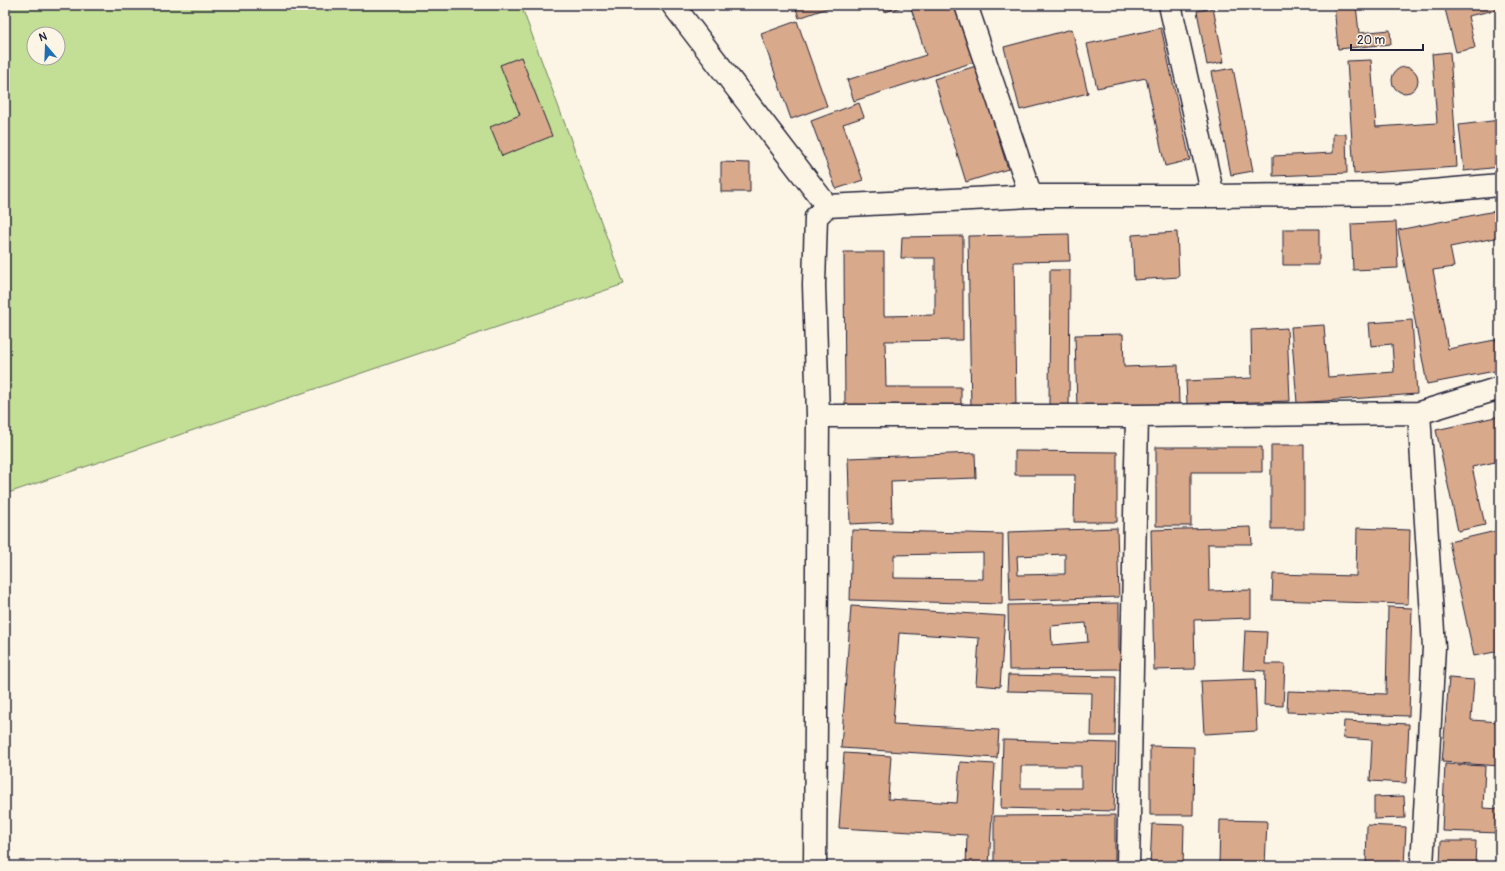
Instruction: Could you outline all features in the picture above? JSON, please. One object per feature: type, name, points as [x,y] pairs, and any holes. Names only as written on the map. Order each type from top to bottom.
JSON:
[{"type":"street","points":[[673,5],[827,206]]},
{"type":"street","points":[[966,5],[1031,196]]},
{"type":"street","points":[[1170,5],[1213,196]]},
{"type":"street","points":[[815,866],[818,416],[814,285],[816,216],[827,206],[1031,196],[1399,194],[1500,185]]},
{"type":"street","points":[[818,416],[1137,416],[1418,413],[1500,388]]},
{"type":"street","points":[[1418,413],[1434,647],[1422,866]]},
{"type":"street","points":[[1128,866],[1137,416]]},
{"type":"green space","points":[[5,5],[521,5],[624,284],[5,494]]},
{"type":"building","points":[[795,5],[836,5],[799,18]]},
{"type":"building","points":[[883,5],[908,5],[885,12]]},
{"type":"building","points":[[910,5],[955,5],[974,62],[854,101],[847,80],[926,55]]},
{"type":"building","points":[[1224,5],[1266,5],[1224,8]]},
{"type":"building","points":[[1334,5],[1356,5],[1359,33],[1390,30],[1391,44],[1338,49]]},
{"type":"building","points":[[1444,5],[1500,5],[1500,9],[1468,16],[1475,48],[1456,52]]},
{"type":"building","points":[[1213,8],[1224,62],[1207,65],[1197,11]]},
{"type":"building","points":[[797,21],[827,106],[791,119],[761,34]]},
{"type":"building","points":[[1161,28],[1190,160],[1165,166],[1146,78],[1097,88],[1087,44]]},
{"type":"building","points":[[1072,29],[1088,93],[1020,110],[1004,47]]},
{"type":"building","points":[[1450,52],[1457,167],[1354,174],[1347,61],[1371,60],[1376,127],[1437,123],[1432,54]]},
{"type":"building","points":[[521,57],[552,136],[502,156],[490,127],[520,115],[500,65]]},
{"type":"building","points":[[976,66],[1008,169],[966,182],[934,79]]},
{"type":"building","points":[[1405,67],[1414,71],[1418,80],[1414,89],[1405,93],[1396,89],[1392,80],[1396,71]]},
{"type":"building","points":[[1233,68],[1253,171],[1231,175],[1211,72]]},
{"type":"building","points":[[859,103],[864,117],[843,124],[863,180],[836,189],[811,121]]},
{"type":"building","points":[[1500,120],[1500,167],[1464,171],[1459,125]]},
{"type":"building","points":[[1333,134],[1346,134],[1347,173],[1273,176],[1273,156],[1333,153]]},
{"type":"building","points":[[721,162],[750,163],[750,192],[721,192]]},
{"type":"building","points":[[1500,210],[1500,237],[1450,247],[1454,267],[1433,270],[1448,349],[1500,339],[1500,370],[1427,384],[1398,230]]},
{"type":"building","points":[[1396,222],[1398,268],[1353,270],[1351,224]]},
{"type":"building","points":[[1283,229],[1319,229],[1319,265],[1283,265]]},
{"type":"building","points":[[1177,232],[1179,277],[1134,280],[1132,235]]},
{"type":"building","points":[[1069,234],[1070,261],[1014,262],[1016,408],[971,409],[968,236]]},
{"type":"building","points":[[963,236],[963,340],[885,341],[886,387],[961,387],[961,409],[845,410],[844,252],[884,252],[884,316],[935,315],[935,258],[901,258],[902,237]]},
{"type":"building","points":[[1050,270],[1070,270],[1069,407],[1049,406]]},
{"type":"building","points":[[1412,320],[1417,394],[1297,403],[1291,327],[1324,325],[1328,377],[1394,372],[1392,344],[1371,346],[1369,323]]},
{"type":"building","points":[[1287,328],[1290,401],[1187,404],[1186,381],[1252,378],[1251,330]]},
{"type":"building","points":[[1123,334],[1124,367],[1178,365],[1179,405],[1077,409],[1075,335]]},
{"type":"building","points":[[1500,416],[1500,461],[1472,467],[1485,525],[1458,531],[1436,430]]},
{"type":"building","points":[[1271,445],[1304,445],[1304,529],[1271,529]]},
{"type":"building","points":[[1156,447],[1262,447],[1262,472],[1191,472],[1191,526],[1156,526]]},
{"type":"building","points":[[1015,451],[1117,452],[1117,522],[1074,522],[1075,475],[1015,475]]},
{"type":"building","points":[[975,453],[976,478],[891,481],[892,522],[850,524],[848,458]]},
{"type":"building","points":[[1251,527],[1252,544],[1208,544],[1209,591],[1251,590],[1251,618],[1194,620],[1195,669],[1154,670],[1151,530]]},
{"type":"building","points":[[1117,528],[1119,597],[1010,601],[1008,532]],"holes":[[[1065,554],[1065,574],[1018,575],[1017,556]]]},
{"type":"building","points":[[1357,528],[1410,530],[1408,604],[1272,600],[1273,574],[1356,576]]},
{"type":"building","points":[[852,530],[1003,534],[1002,604],[850,600]],"holes":[[[983,553],[983,579],[894,578],[894,555]]]},
{"type":"building","points":[[1500,530],[1500,651],[1474,656],[1449,542]]},
{"type":"building","points":[[1119,603],[1119,651],[1126,651],[1126,669],[1009,670],[1008,605]],"holes":[[[1086,623],[1088,642],[1052,645],[1051,626]]]},
{"type":"building","points":[[851,606],[1005,616],[1000,687],[976,685],[979,638],[899,633],[893,724],[999,730],[997,758],[841,748]]},
{"type":"building","points":[[1388,607],[1412,608],[1409,716],[1287,712],[1288,691],[1386,694]]},
{"type":"building","points":[[1245,631],[1267,632],[1265,664],[1285,664],[1283,706],[1264,705],[1265,671],[1243,670]]},
{"type":"building","points":[[1008,675],[1116,677],[1115,736],[1091,736],[1092,693],[1007,691]]},
{"type":"building","points":[[1449,678],[1474,680],[1471,720],[1500,722],[1500,766],[1442,762]]},
{"type":"building","points":[[1255,679],[1257,731],[1204,734],[1201,681]]},
{"type":"building","points":[[1344,721],[1409,724],[1406,783],[1370,781],[1372,740],[1343,738]]},
{"type":"building","points":[[1003,740],[1116,743],[1114,811],[1001,808]],"holes":[[[1021,766],[1081,766],[1081,788],[1021,788]]]},
{"type":"building","points":[[1150,746],[1194,747],[1193,815],[1150,815]]},
{"type":"building","points":[[844,753],[891,756],[888,799],[957,803],[960,762],[995,764],[989,866],[966,866],[967,835],[839,828]]},
{"type":"building","points":[[1445,764],[1485,766],[1483,808],[1500,809],[1500,833],[1442,831]]},
{"type":"building","points":[[1404,796],[1405,818],[1374,819],[1374,797]]},
{"type":"building","points":[[1115,815],[1115,866],[994,866],[994,816]]},
{"type":"building","points":[[1220,820],[1267,821],[1265,866],[1219,866]]},
{"type":"building","points":[[1152,824],[1184,825],[1183,866],[1150,866]]},
{"type":"building","points":[[1367,825],[1406,827],[1404,866],[1366,866]]},
{"type":"building","points":[[1441,841],[1476,841],[1475,866],[1440,866]]}]
